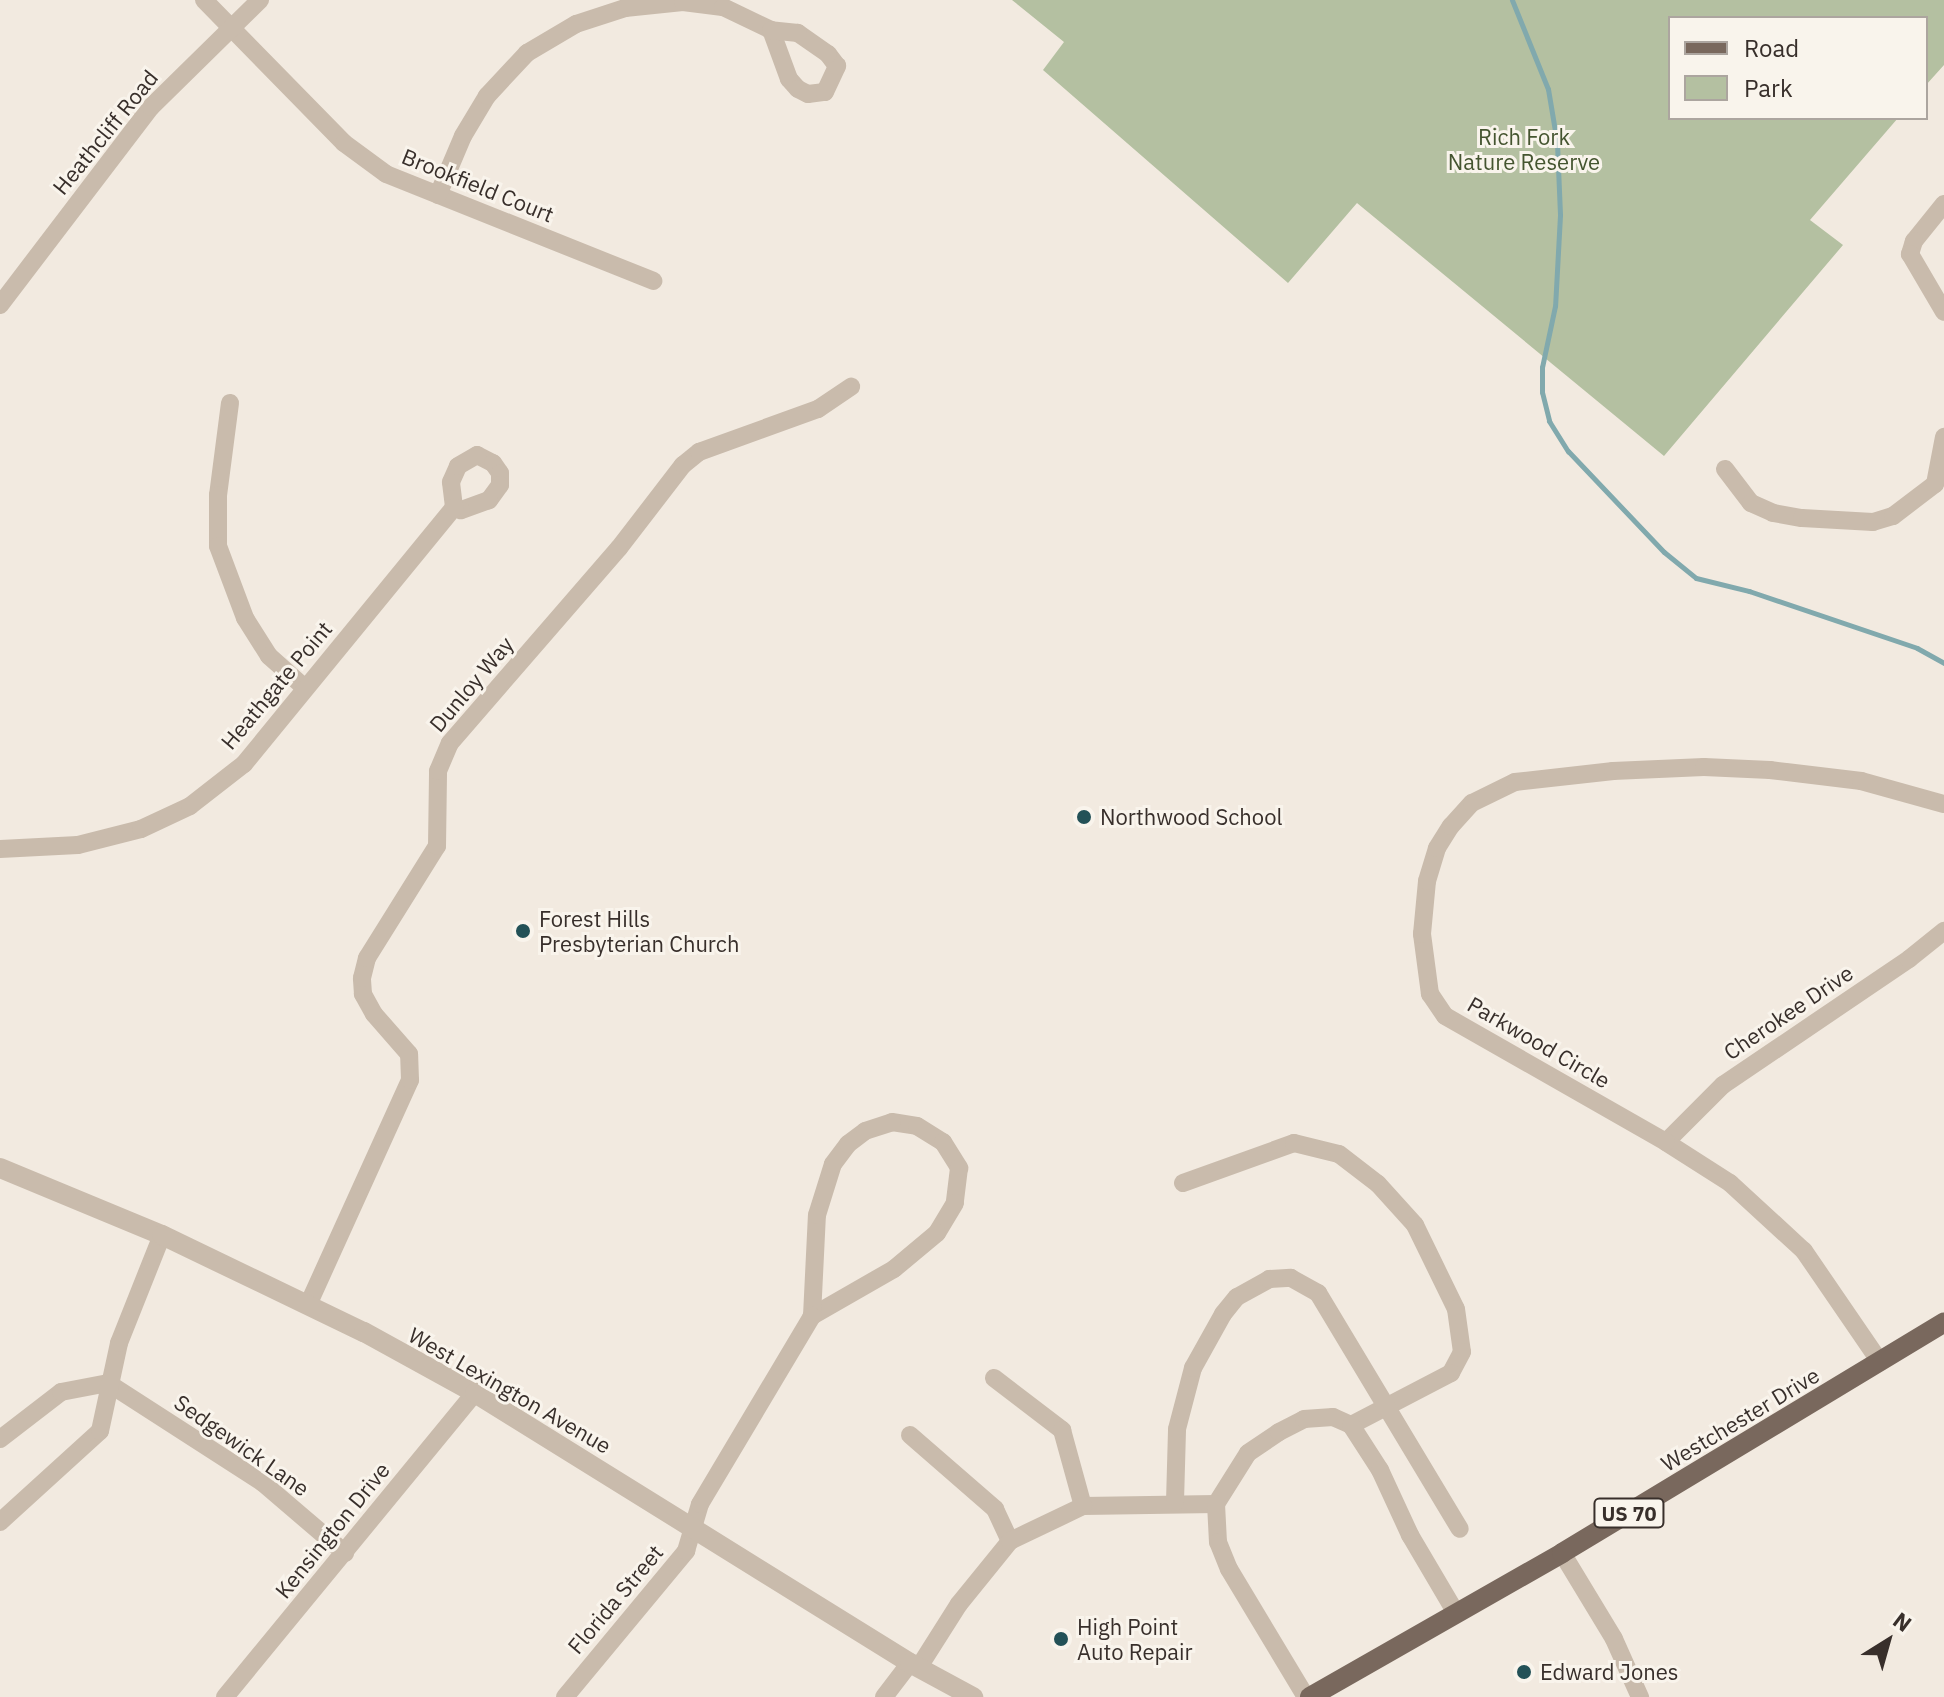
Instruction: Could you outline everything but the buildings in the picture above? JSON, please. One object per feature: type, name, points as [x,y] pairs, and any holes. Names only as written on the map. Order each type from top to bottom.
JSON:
[{"type":"main road","name":"Westchester Drive","points":[[1308,1697],[1562,1553],[1944,1323]]},
{"type":"street","name":"Brookfield Court","points":[[204,0],[344,143],[386,174],[653,281]]},
{"type":"street","name":"Heathcliff Road","points":[[0,305],[151,107],[260,0]]},
{"type":"street","points":[[438,195],[463,136],[487,96],[527,53],[576,24],[625,8],[683,2],[723,7],[771,30]]},
{"type":"street","points":[[1944,204],[1914,241],[1910,254],[1944,312]]},
{"type":"street","name":"Dunloy Way","points":[[308,1305],[410,1080],[409,1054],[366,1002],[362,978],[367,958],[437,846],[438,771],[450,743],[610,559],[683,465],[699,452],[818,409],[851,387]]},
{"type":"street","points":[[230,403],[218,495],[218,546],[245,618],[269,656],[305,688]]},
{"type":"street","points":[[1725,469],[1751,503],[1773,513],[1873,522],[1893,516],[1940,487],[1944,437]]},
{"type":"street","name":"Heathgate Point","points":[[0,849],[78,845],[141,829],[190,806],[244,764],[454,507]]},
{"type":"street","name":"Parkwood Circle","points":[[1880,1362],[1804,1251],[1730,1183],[1666,1142],[1445,1016],[1430,994],[1422,934],[1427,881],[1437,848],[1451,826],[1472,803],[1494,789],[1515,782],[1613,771],[1704,767],[1770,770],[1861,781],[1944,804]]},
{"type":"street","name":"Cherokee Drive","points":[[1666,1142],[1723,1085],[1909,959],[1944,931]]},
{"type":"street","points":[[892,1122],[917,1126],[943,1142],[959,1170],[955,1203],[937,1233],[894,1269],[812,1316],[817,1215],[833,1164],[848,1144],[865,1131],[892,1122]]},
{"type":"street","points":[[1183,1183],[1294,1143],[1339,1154],[1378,1184],[1415,1225],[1456,1309],[1462,1352],[1451,1373],[1384,1405],[1351,1425]]},
{"type":"street","name":"West Lexington Avenue","points":[[0,1168],[162,1235],[308,1305],[475,1393],[914,1665],[973,1697]]},
{"type":"street","points":[[0,1522],[100,1431],[119,1343],[162,1235]]},
{"type":"street","points":[[1175,1502],[1177,1429],[1193,1368],[1223,1314],[1254,1285],[1269,1279],[1291,1278],[1318,1293],[1460,1529]]},
{"type":"street","name":"Florida Street","points":[[565,1697],[686,1551],[700,1504],[812,1316]]},
{"type":"street","points":[[994,1378],[1062,1430],[1083,1506]]},
{"type":"street","points":[[0,1439],[61,1392],[108,1383]]},
{"type":"street","name":"Sedgewick Lane","points":[[108,1383],[263,1483],[345,1553]]},
{"type":"street","name":"Kensington Drive","points":[[225,1697],[475,1393]]},
{"type":"street","points":[[1308,1697],[1229,1569],[1218,1542],[1216,1504],[1248,1453],[1279,1432],[1304,1419],[1333,1417],[1351,1425],[1380,1470],[1410,1535],[1456,1613]]},
{"type":"street","points":[[910,1435],[995,1509],[1010,1541]]},
{"type":"street","points":[[884,1697],[914,1665],[1010,1541],[1083,1506],[1175,1502],[1216,1504]]},
{"type":"street","points":[[1562,1553],[1614,1639],[1640,1697]]},
{"type":"green space","name":"Rich Fork Nature Reserve","points":[[1012,0],[1944,0],[1944,65],[1928,83],[1928,16],[1668,16],[1668,120],[1896,120],[1810,220],[1843,245],[1664,456],[1357,203],[1288,283],[1043,70],[1064,42]]},
{"type":"waterway","points":[[1512,0],[1548,89],[1557,143],[1560,215],[1555,306],[1542,367],[1542,392],[1549,421],[1568,451],[1664,552],[1696,578],[1749,591],[1917,648],[1944,663]]},
{"type":"place","name":"Northwood School","points":[[1084,817]]},
{"type":"place","name":"Forest Hills Presbyterian Church","points":[[523,931]]},
{"type":"place","name":"High Point Auto Repair","points":[[1061,1639]]},
{"type":"place","name":"Edward Jones","points":[[1524,1672]]}]
